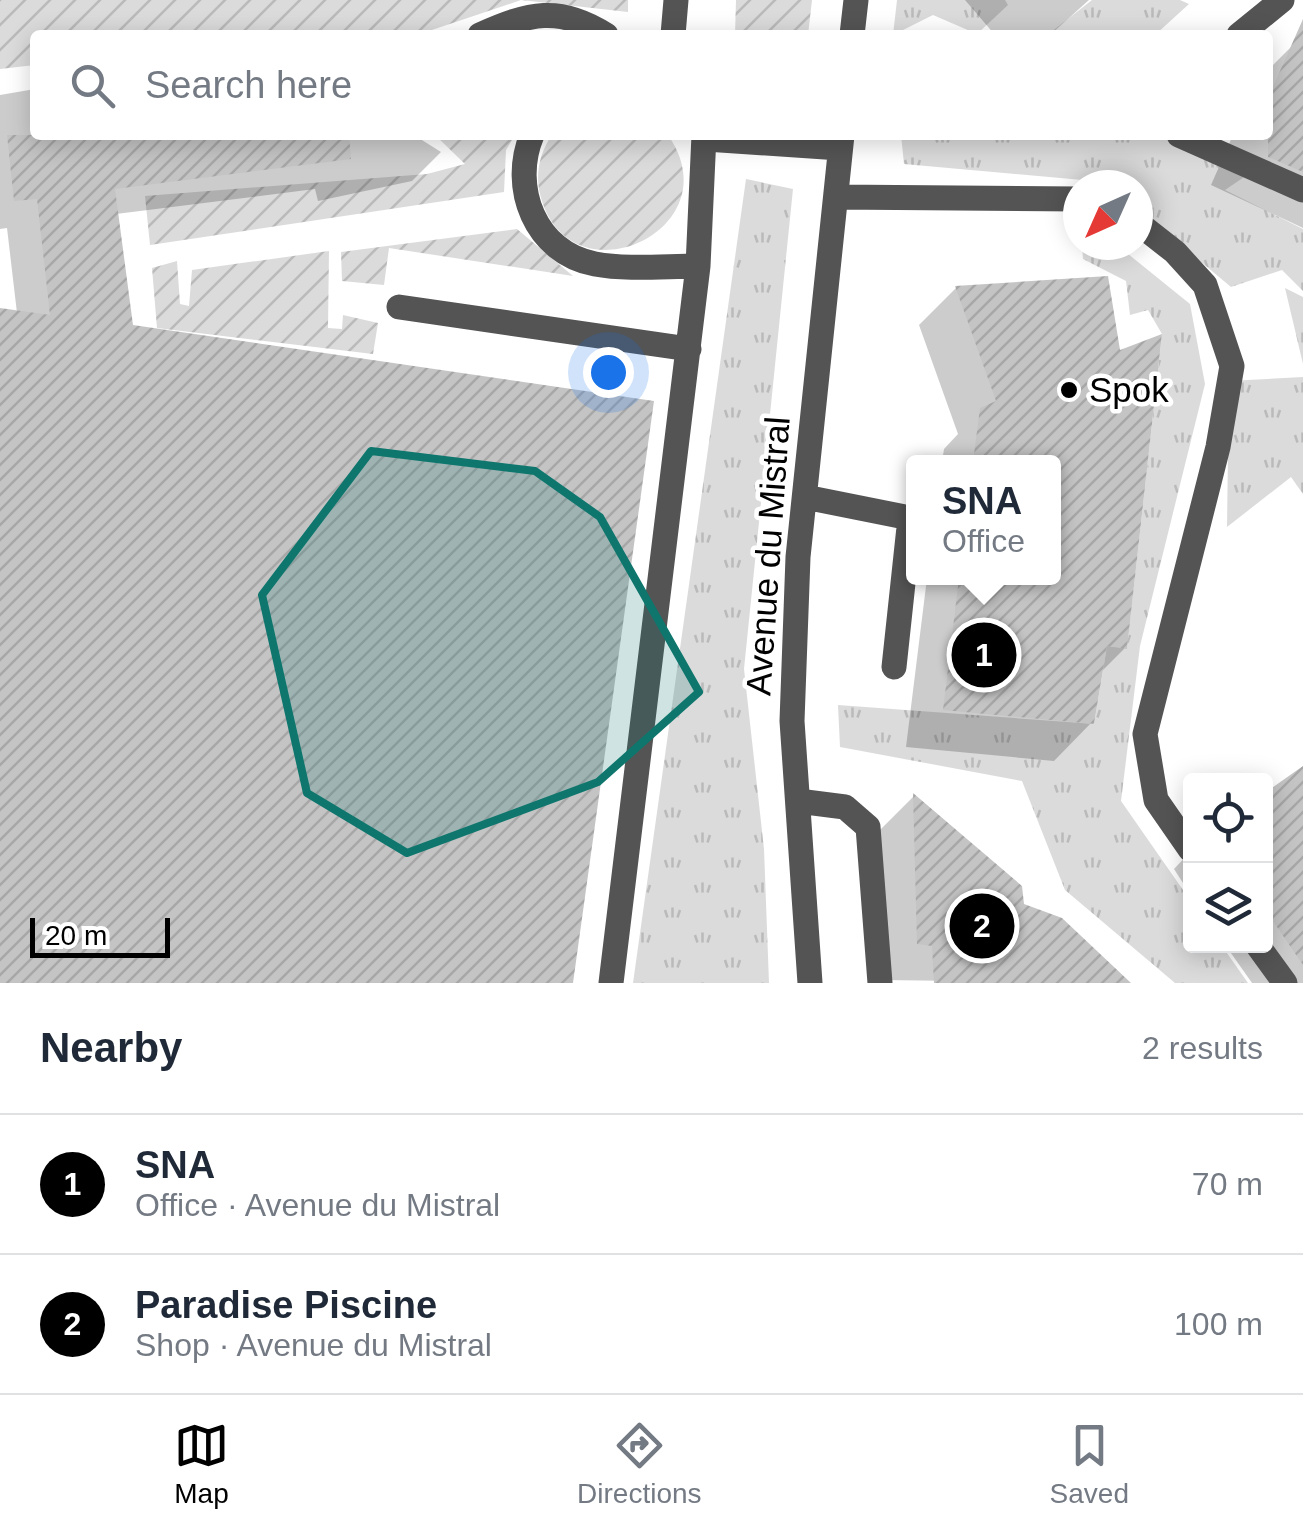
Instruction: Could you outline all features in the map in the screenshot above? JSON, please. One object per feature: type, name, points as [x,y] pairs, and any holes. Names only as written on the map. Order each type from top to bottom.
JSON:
[{"type":"street","points":[[673,30],[676,0]]},
{"type":"street","points":[[853,30],[856,0]]},
{"type":"street","points":[[1245,30],[1282,0]]},
{"type":"street","points":[[491,30],[518,18],[575,15],[598,30]]},
{"type":"street","points":[[530,140],[523,156],[523,191],[536,225],[562,250],[594,264],[698,266]]},
{"type":"street","points":[[611,983],[689,349],[705,140]]},
{"type":"street","points":[[807,140],[841,141]]},
{"type":"street","points":[[1190,140],[1303,190]]},
{"type":"street","name":"Avenue du Mistral","points":[[810,983],[792,720],[805,497],[841,141]]},
{"type":"street","points":[[836,197],[1063,199]]},
{"type":"street","points":[[1153,234],[1176,252],[1204,286],[1232,366],[1218,447],[1145,734],[1156,800],[1183,839]]},
{"type":"street","points":[[399,307],[689,349]]},
{"type":"street","points":[[805,497],[906,517]]},
{"type":"street","points":[[894,667],[906,555]]},
{"type":"street","points":[[798,802],[845,807],[868,827],[880,983]]},
{"type":"street","points":[[1263,953],[1285,983]]},
{"type":"highlighted area","points":[[371,451],[535,471],[600,517],[699,692],[598,782],[407,853],[307,793],[262,595]]},
{"type":"green space","points":[[0,0],[521,0],[432,30],[30,30],[30,66],[0,69]]},
{"type":"green space","points":[[521,0],[628,0],[628,12]]},
{"type":"green space","points":[[736,0],[812,0],[809,30],[735,30]]},
{"type":"green space","points":[[897,0],[1005,0],[1008,5],[981,30],[968,30],[933,15],[903,30],[894,30]]},
{"type":"green space","points":[[1092,0],[1180,0],[1189,4],[1160,30],[1054,30]]},
{"type":"green space","points":[[440,140],[512,140],[506,150],[504,192],[150,245],[145,196],[427,174],[465,164]]},
{"type":"green space","points":[[549,140],[670,140],[683,170],[680,200],[664,225],[639,243],[610,250],[581,246],[556,228],[540,194],[538,171]]},
{"type":"green space","points":[[902,140],[1180,140],[1250,173],[1225,190],[1303,229],[1303,291],[1282,270],[1231,287],[1153,222],[1153,170],[1063,170],[1063,178],[904,164]]},
{"type":"green space","points":[[746,179],[793,189],[744,669],[764,849],[769,983],[633,983]]},
{"type":"green space","points":[[517,229],[573,276],[389,248],[384,285],[342,281],[341,252]]},
{"type":"green space","points":[[329,251],[328,328],[342,329],[343,315],[378,323],[373,354],[157,328],[152,268],[177,261],[180,304],[189,306],[192,270]]},
{"type":"green space","points":[[1085,260],[1136,260],[1190,304],[1205,384],[1140,646],[1121,801],[1183,890],[1183,953],[1227,953],[1248,983],[1175,983],[1065,890],[1022,781],[840,747],[838,705],[1094,724],[1107,646],[1127,648],[1162,334],[1148,310],[1130,315],[1126,281]]},
{"type":"green space","points":[[1285,288],[1303,297],[1303,364]]},
{"type":"green space","points":[[1303,377],[1303,494],[1291,477],[1227,527],[1229,381]]},
{"type":"building","points":[[1303,19],[1303,172],[1268,157],[1268,140],[1273,140],[1273,87]]},
{"type":"building","points":[[7,135],[30,135],[30,140],[349,140],[351,159],[115,189],[133,325],[654,401],[573,983],[0,983],[0,308],[50,315],[37,199],[14,201]]},
{"type":"building","points":[[1108,276],[1120,350],[1162,334],[1127,649],[1107,646],[1094,724],[943,710],[958,585],[1061,585],[1061,455],[974,455],[980,408],[996,401],[955,286]]},
{"type":"building","points":[[1303,766],[1303,965],[1273,921],[1273,787]]},
{"type":"building","points":[[913,793],[1022,886],[1024,904],[1062,918],[1131,983],[934,983],[932,946],[917,944]]},
{"type":"place","name":"Spok","points":[[1069,390]]},
{"type":"place","name":"SNA","points":[[984,655]]},
{"type":"place","name":"Paradise Piscine","points":[[982,926]]}]
